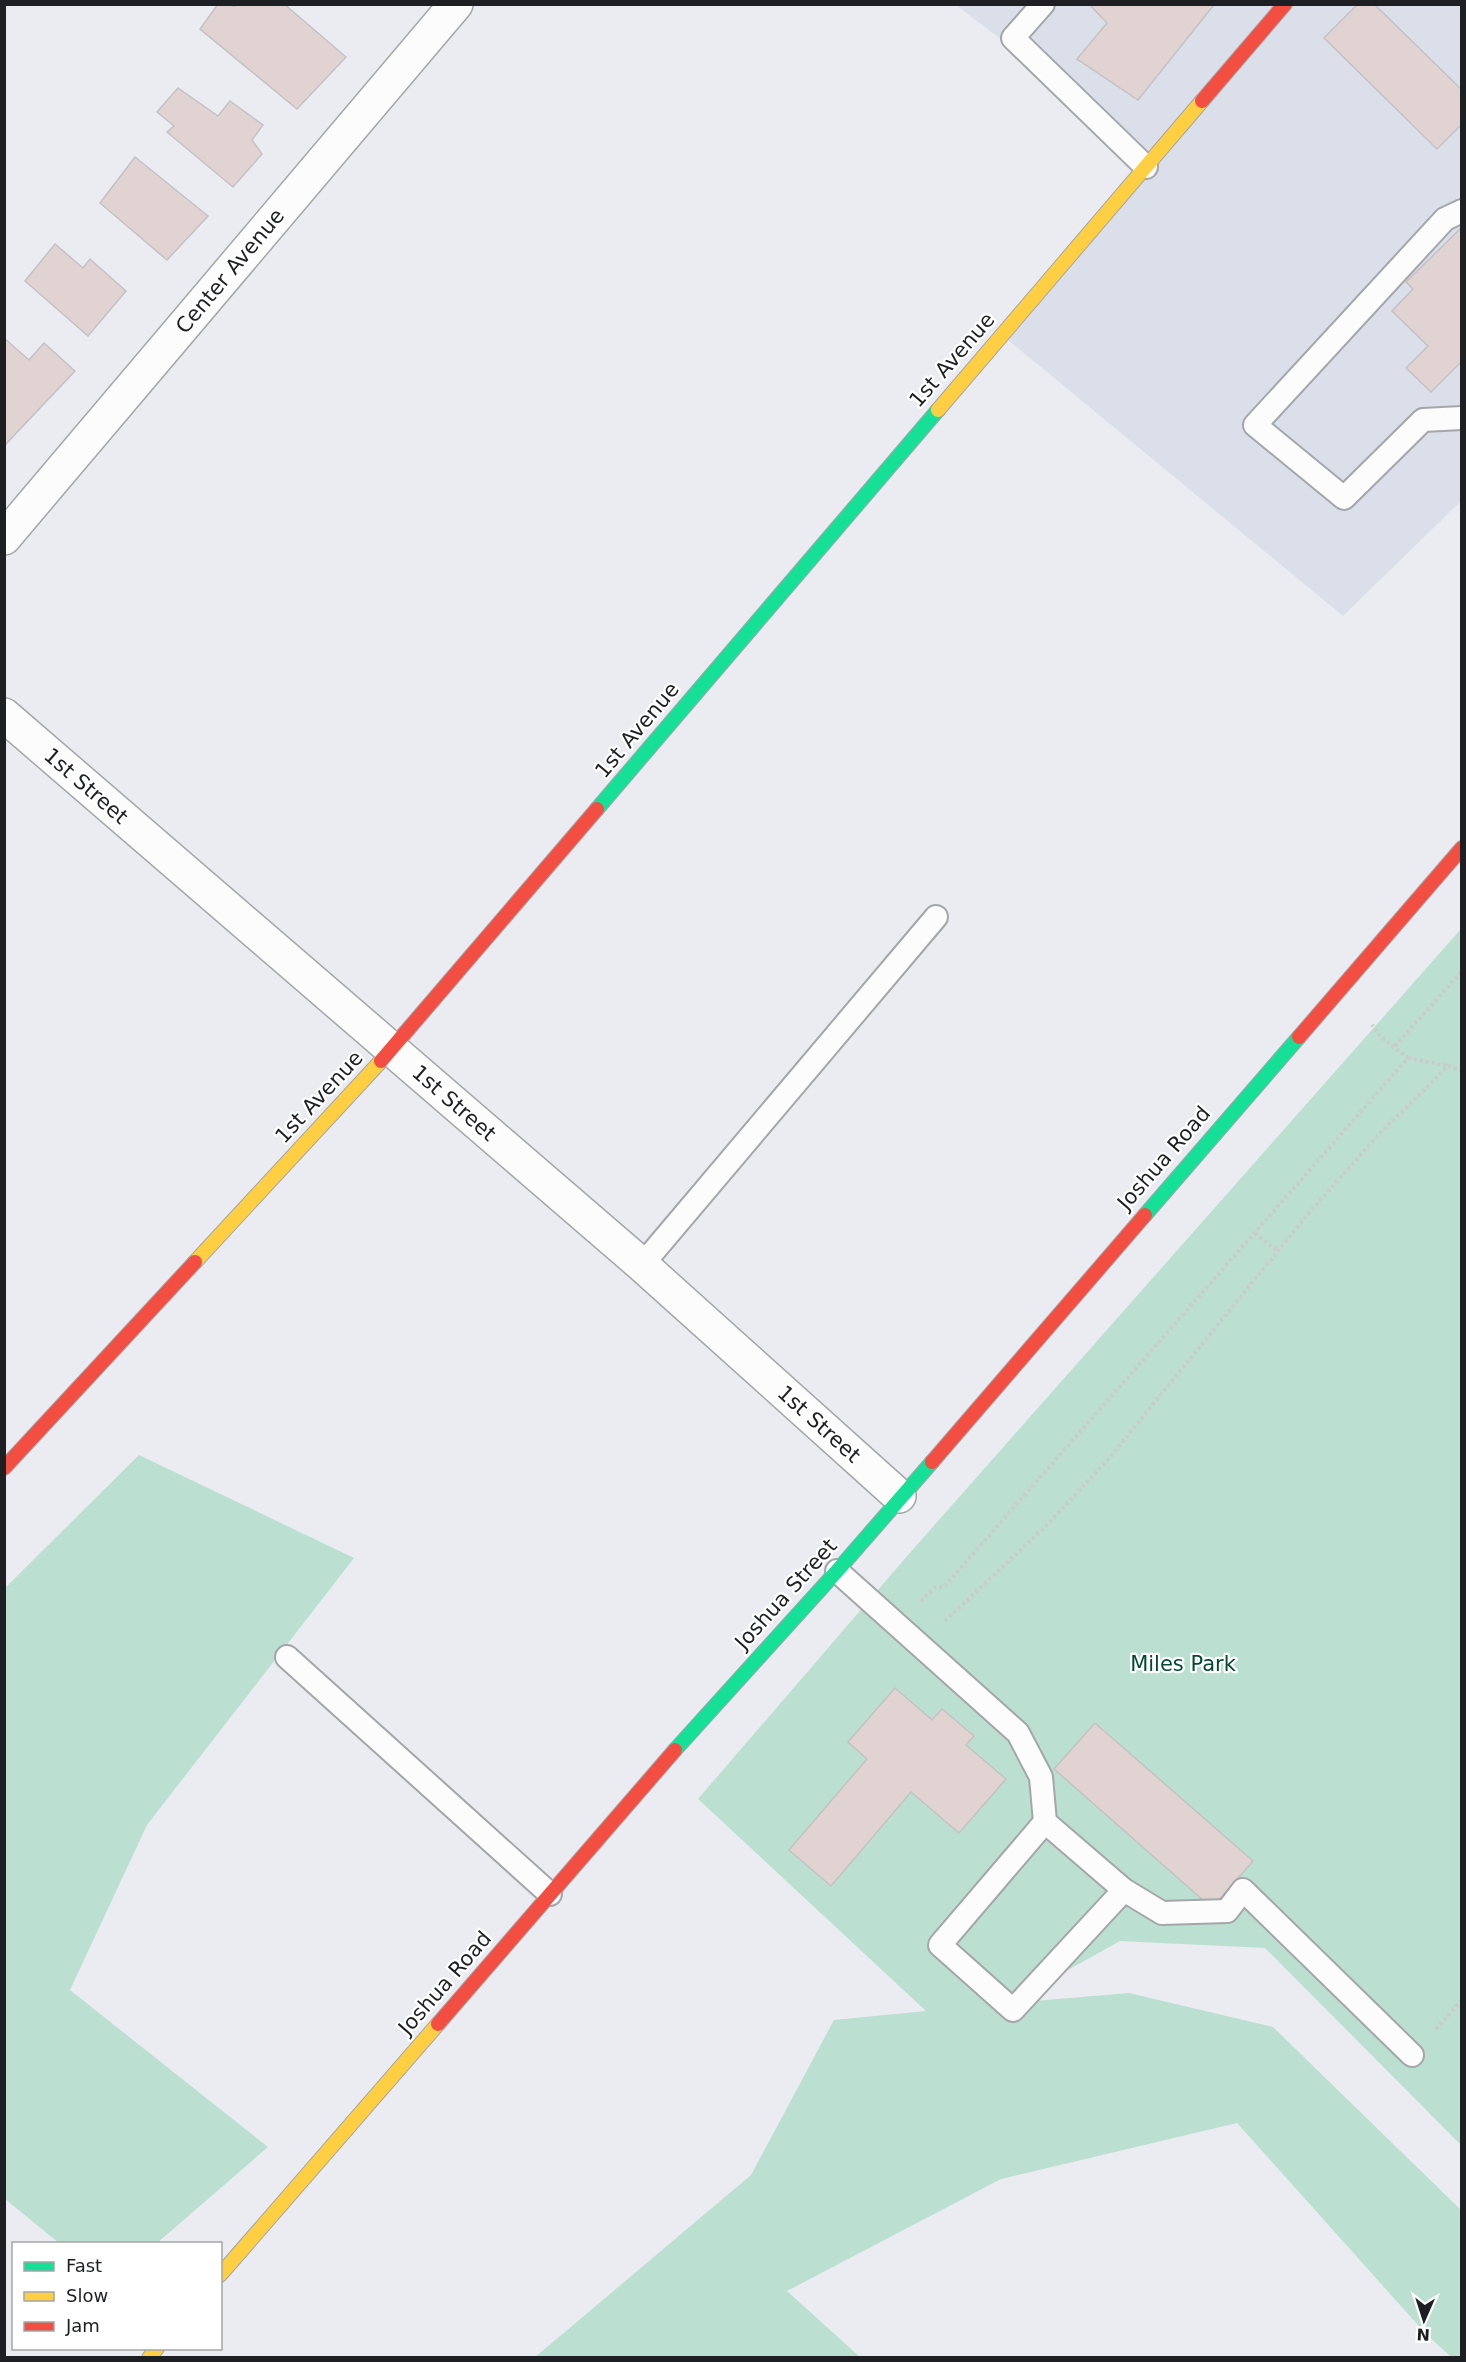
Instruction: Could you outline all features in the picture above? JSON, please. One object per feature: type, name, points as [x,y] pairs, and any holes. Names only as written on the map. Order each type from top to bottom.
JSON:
[{"type":"street","name":"Center Avenue","points":[[4,538],[456,4]]},
{"type":"street","name":"1st Avenue","points":[[4,1468],[391,1050],[1285,4]]},
{"type":"street","name":"1st Street","points":[[4,715],[642,1265],[899,1496]]},
{"type":"street","name":"Joshua Road","points":[[899,1496],[1461,848]]},
{"type":"street","name":"Joshua Street","points":[[702,1719],[837,1571],[899,1496]]},
{"type":"street","name":"Joshua Road","points":[[222,2273],[702,1719]]},
{"type":"lane","points":[[1043,4],[1013,38],[1146,167]]},
{"type":"lane","points":[[1461,211],[1445,219],[1255,425],[1344,498],[1424,420],[1461,418]]},
{"type":"lane","points":[[642,1265],[936,917]]},
{"type":"lane","points":[[837,1571],[1018,1733],[1041,1777],[1046,1822],[1124,1890],[1162,1913],[1227,1911],[1243,1890],[1412,2055]]},
{"type":"lane","points":[[287,1657],[550,1894]]},
{"type":"lane","points":[[1046,1822],[940,1945],[1013,2010],[1124,1890]]},
{"type":"path","points":[[1395,1046],[1461,971]]},
{"type":"path","points":[[1372,1025],[1380,1036],[1408,1058],[1461,1071]]},
{"type":"path","points":[[917,1606],[935,1587],[944,1587],[1408,1058]]},
{"type":"path","points":[[943,1623],[1049,1523],[1112,1456],[1277,1251],[1381,1132],[1448,1066]]},
{"type":"path","points":[[1255,1233],[1277,1251]]},
{"type":"shaded area","points":[[956,5],[1461,5],[1461,501],[1343,616],[1002,335],[1154,157]]},
{"type":"green space","name":"Miles Park","points":[[1461,929],[1461,2145],[1265,1948],[1120,1941],[1009,2003],[1129,1993],[1273,2027],[1461,2210],[1461,2357],[1451,2357],[1426,2334],[1237,2123],[1001,2179],[787,2291],[860,2357],[534,2358],[751,2175],[834,2020],[926,2011],[698,1799],[908,1555]]},
{"type":"green space","points":[[139,1455],[354,1558],[147,1825],[70,1990],[268,2147],[158,2242],[58,2242],[5,2199],[4,1589]]},
{"type":"building","points":[[218,4],[235,6],[236,4],[284,4],[346,57],[297,109],[200,29]]},
{"type":"building","points":[[1089,4],[1211,4],[1213,6],[1138,100],[1077,59],[1107,23]]},
{"type":"building","points":[[1358,4],[1374,4],[1462,90],[1462,124],[1437,149],[1324,38]]},
{"type":"building","points":[[178,88],[218,116],[230,101],[263,125],[252,140],[262,154],[233,187],[167,132],[174,126],[157,112]]},
{"type":"building","points":[[135,157],[208,216],[167,260],[100,203]]},
{"type":"building","points":[[1462,227],[1462,361],[1431,392],[1406,368],[1428,346],[1392,311],[1413,289],[1406,282]]},
{"type":"building","points":[[55,244],[83,268],[90,259],[126,291],[88,336],[25,281]]},
{"type":"building","points":[[4,338],[29,360],[44,343],[75,371],[4,446]]},
{"type":"building","points":[[895,1688],[932,1720],[942,1709],[974,1736],[966,1745],[1006,1779],[959,1833],[911,1792],[831,1886],[789,1850],[867,1759],[848,1742]]},
{"type":"building","points":[[1095,1723],[1253,1861],[1212,1908],[1054,1769]]},
{"type":"traffic: fast","points":[[597,809],[938,410]]},
{"type":"traffic: fast","points":[[1145,1215],[1299,1037]]},
{"type":"traffic: fast","points":[[675,1750],[932,1462]]},
{"type":"traffic: slow","points":[[938,410],[1202,101]]},
{"type":"traffic: slow","points":[[195,1262],[381,1061]]},
{"type":"traffic: slow","points":[[222,2273],[438,2024]]},
{"type":"traffic: slow","points":[[149,2358],[155,2350]]},
{"type":"traffic: jam","points":[[1202,101],[1285,4]]},
{"type":"traffic: jam","points":[[381,1061],[597,809]]},
{"type":"traffic: jam","points":[[1299,1037],[1462,848]]},
{"type":"traffic: jam","points":[[932,1462],[1145,1215]]},
{"type":"traffic: jam","points":[[4,1468],[195,1262]]},
{"type":"traffic: jam","points":[[438,2024],[675,1750]]}]
